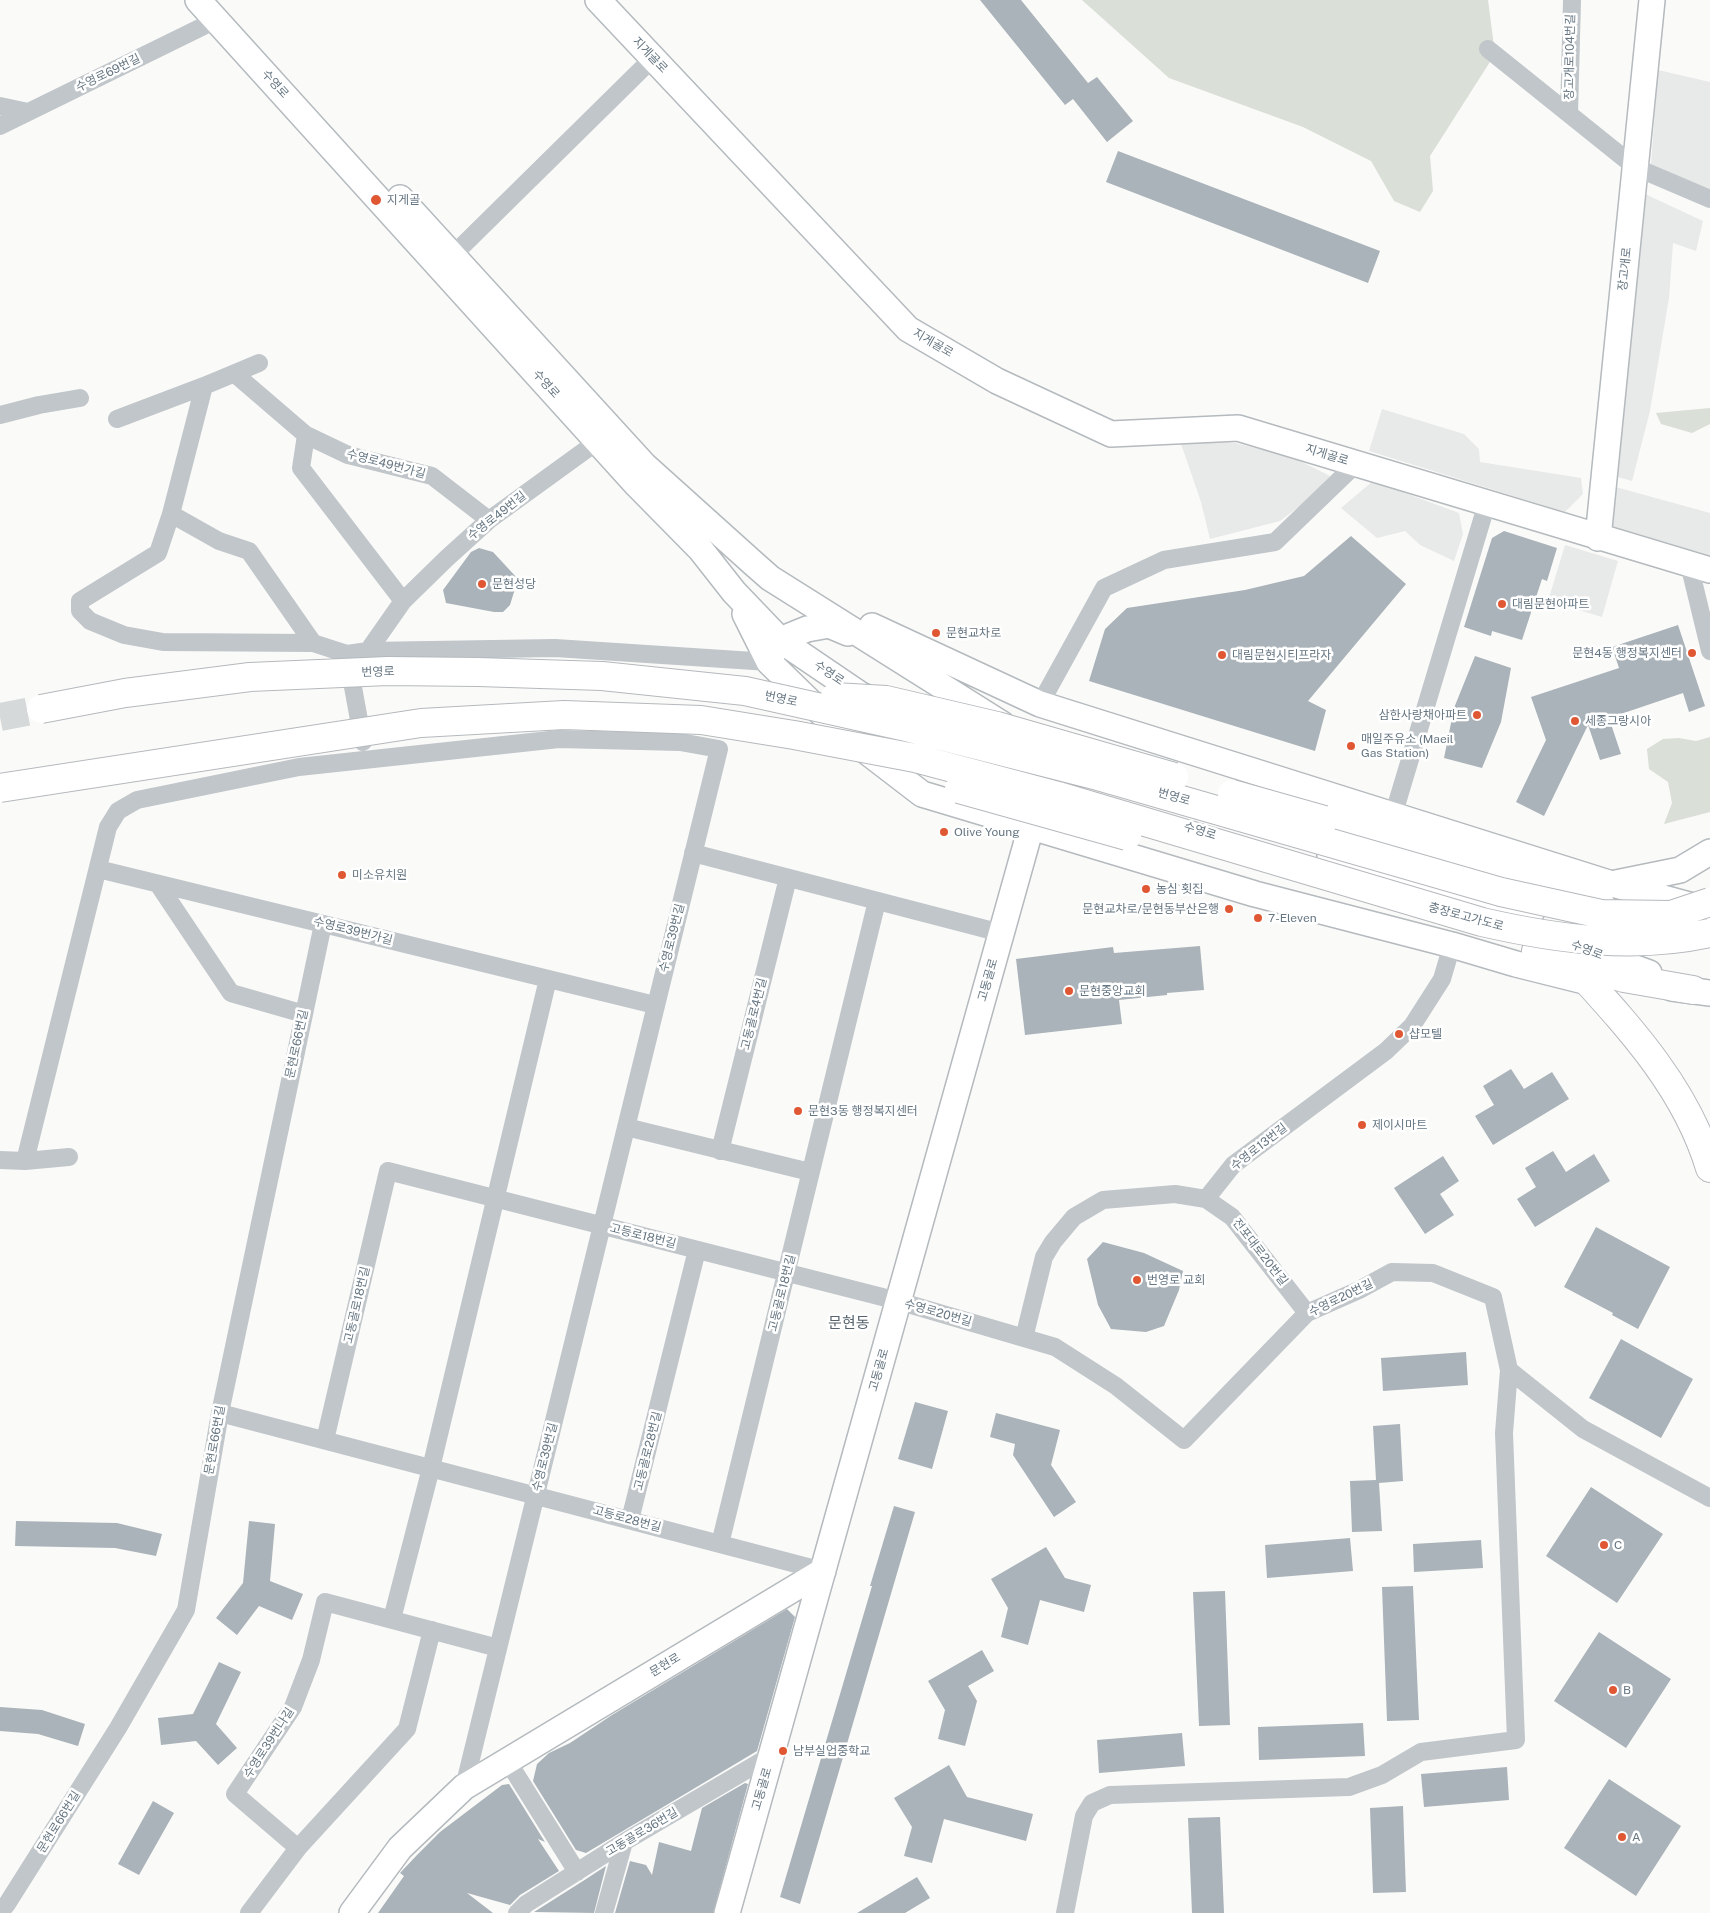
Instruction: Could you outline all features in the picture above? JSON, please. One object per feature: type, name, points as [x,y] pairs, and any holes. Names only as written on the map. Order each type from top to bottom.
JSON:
[{"type":"main road","name":"수영로","points":[[198,0],[218,10],[453,255],[644,465],[753,564],[770,578],[1052,756],[1292,845],[1483,903],[1705,936]]},
{"type":"main road","name":"지게골로","points":[[598,0],[908,329],[997,381],[1111,434],[1238,428],[1699,567]]},
{"type":"main road","name":"장고개로","points":[[1598,538],[1652,0]]},
{"type":"main road","name":"수영로","points":[[218,10],[637,485],[700,550],[734,592],[780,640],[861,694],[1016,770],[1116,806],[1374,884],[1514,923],[1702,992]]},
{"type":"main road","name":"수영로","points":[[753,564],[897,638],[1040,704],[1612,884],[1710,911]]},
{"type":"main road","points":[[734,592],[769,662],[840,731],[922,794],[1255,894],[1452,945],[1516,964],[1588,982],[1702,992]]},
{"type":"main road","points":[[769,662],[780,640],[807,629],[829,625],[872,642]]},
{"type":"main road","name":"번영로","points":[[41,709],[125,693],[250,677],[388,672],[478,672],[602,676],[745,691],[902,726],[1098,776],[1501,892],[1601,914],[1671,915],[1710,902]]},
{"type":"main road","points":[[745,691],[886,700],[997,726],[1543,884],[1705,936]]},
{"type":"main road","points":[[0,788],[421,723],[564,715],[701,720],[844,757],[1536,951],[1624,978],[1702,992]]},
{"type":"main road","name":"충장로고가도로","points":[[701,720],[915,758],[1058,796],[1482,922],[1532,934],[1602,942],[1705,936]]},
{"type":"main road","name":"고동골로","points":[[728,1913],[1031,827]]},
{"type":"main road","points":[[1543,884],[1612,884],[1680,870],[1710,852]]},
{"type":"main road","points":[[1569,961],[1648,1050],[1689,1115],[1710,1168]]},
{"type":"main road","name":"문현로","points":[[352,1913],[400,1848],[464,1787],[823,1571]]},
{"type":"street","name":"장고개로104번길","points":[[1569,114],[1572,0]]},
{"type":"street","name":"수영로69번길","points":[[0,126],[218,10]]},
{"type":"street","name":"장고개로104번길","points":[[1488,49],[1635,167],[1710,199]]},
{"type":"street","points":[[453,255],[653,58]]},
{"type":"street","points":[[0,106],[28,112]]},
{"type":"street","points":[[117,419],[260,363]]},
{"type":"street","name":"수영로49번가길","points":[[235,374],[306,435],[348,454],[432,476],[489,520]]},
{"type":"street","points":[[204,386],[171,514],[158,553],[80,601],[80,611],[90,621],[124,635],[163,642],[314,642],[347,654],[368,651],[555,648],[769,662]]},
{"type":"street","points":[[0,415],[39,405],[80,398]]},
{"type":"street","points":[[306,435],[301,468],[402,601]]},
{"type":"street","name":"수영로49번길","points":[[368,651],[402,601],[489,520],[598,441]]},
{"type":"street","name":"지게골로","points":[[1040,704],[1104,588],[1164,560],[1275,542],[1356,464]]},
{"type":"street","points":[[1393,816],[1487,503]]},
{"type":"street","points":[[171,514],[219,541],[249,551],[314,642]]},
{"type":"street","name":"지게골로","points":[[1699,567],[1710,652]]},
{"type":"street","points":[[25,1161],[108,827],[118,811],[137,800],[299,767],[366,759],[347,654]]},
{"type":"street","name":"수영로39번길","points":[[366,759],[559,738],[680,742],[719,749],[464,1787]]},
{"type":"street","points":[[693,853],[1001,933]]},
{"type":"street","name":"수영로39번가길","points":[[98,869],[655,1005]]},
{"type":"street","name":"고동골로4번길","points":[[720,1150],[788,878]]},
{"type":"street","points":[[158,884],[231,993],[304,1014]]},
{"type":"street","points":[[626,1127],[810,1172],[877,901]]},
{"type":"street","name":"문현로66번길","points":[[4,1910],[118,1728],[186,1610],[220,1413],[323,924]]},
{"type":"street","name":"수영로13번길","points":[[1206,1199],[1233,1165],[1386,1051],[1412,1026],[1442,979],[1452,945]]},
{"type":"street","points":[[392,1620],[548,979]]},
{"type":"street","points":[[0,1160],[25,1161],[69,1157]]},
{"type":"street","name":"고동골로18번길","points":[[326,1440],[388,1171]]},
{"type":"street","name":"고등로18번길","points":[[388,1171],[898,1301]]},
{"type":"street","name":"고동골로18번길","points":[[720,1544],[788,1273],[810,1172]]},
{"type":"street","points":[[1024,1338],[1044,1257],[1053,1242],[1074,1217],[1103,1200],[1175,1194],[1206,1199]]},
{"type":"street","name":"전포대로20번길","points":[[1206,1199],[1232,1217],[1307,1312]]},
{"type":"street","name":"고동골로28번길","points":[[630,1520],[697,1250]]},
{"type":"street","name":"수영로20번길","points":[[898,1301],[1055,1348],[1116,1386],[1184,1440],[1307,1312],[1359,1290],[1392,1272],[1433,1273],[1493,1297],[1509,1370]]},
{"type":"street","points":[[1509,1370],[1583,1429],[1710,1498]]},
{"type":"street","points":[[1065,1913],[1084,1816],[1092,1803],[1110,1795],[1349,1787],[1382,1774],[1421,1752],[1516,1740],[1504,1433],[1509,1370]]},
{"type":"street","name":"고등로28번길","points":[[220,1413],[823,1571]]},
{"type":"street","name":"수영로39번나길","points":[[298,1848],[235,1794],[293,1708],[311,1660],[325,1602],[498,1648]]},
{"type":"street","points":[[249,1913],[298,1848],[407,1729],[432,1630]]},
{"type":"street","name":"고동골로36번길","points":[[517,1913],[526,1904],[624,1842],[772,1755]]},
{"type":"street","points":[[507,1760],[577,1872]]},
{"type":"street","points":[[604,1913],[624,1842]]},
{"type":"shaded area","points":[[1082,0],[1488,0],[1495,54],[1430,156],[1433,191],[1420,212],[1394,201],[1371,161],[1303,127],[1169,78]]},
{"type":"shaded area","points":[[1658,70],[1710,82],[1710,190],[1651,164]]},
{"type":"shaded area","points":[[1643,193],[1703,221],[1696,251],[1673,243],[1669,298],[1650,411],[1632,481],[1610,475]]},
{"type":"shaded area","points":[[1710,408],[1710,424],[1692,433],[1661,424],[1656,413]]},
{"type":"shaded area","points":[[1382,409],[1464,434],[1479,449],[1480,462],[1581,478],[1583,494],[1565,512],[1369,451]]},
{"type":"shaded area","points":[[1180,441],[1235,443],[1292,457],[1330,476],[1313,496],[1280,521],[1210,539],[1201,502]]},
{"type":"shaded area","points":[[1373,481],[1459,513],[1463,534],[1454,561],[1420,545],[1405,531],[1377,538],[1341,508]]},
{"type":"shaded area","points":[[1612,486],[1710,513],[1710,556],[1613,527]]},
{"type":"shaded area","points":[[1565,545],[1618,561],[1602,617],[1548,601]]},
{"type":"shaded area","points":[[1710,737],[1710,812],[1664,824],[1672,803],[1668,782],[1649,769],[1647,749],[1663,739],[1679,738],[1696,741]]},
{"type":"building","points":[[980,0],[1021,0],[1088,83],[1097,77],[1133,121],[1107,142],[1073,99],[1065,105]]},
{"type":"building","points":[[1118,151],[1380,251],[1368,283],[1106,182]]},
{"type":"building","name":"대림문현아파트","points":[[1504,531],[1557,548],[1547,581],[1542,579],[1522,640],[1492,631],[1491,636],[1464,627],[1492,538]]},
{"type":"building","name":"대림문현시티프라자","points":[[1351,536],[1406,584],[1308,701],[1326,710],[1315,751],[1089,681],[1105,629],[1127,608],[1245,590],[1304,576]]},
{"type":"building","name":"문현성당","points":[[479,548],[493,552],[518,579],[510,605],[503,612],[446,603],[443,590],[471,552]]},
{"type":"building","name":"세종그랑시아","points":[[1678,625],[1705,706],[1689,712],[1683,693],[1609,718],[1621,754],[1600,760],[1588,725],[1544,816],[1516,802],[1546,740],[1531,697],[1619,668],[1612,647]]},
{"type":"building","name":"삼한사랑채아파트","points":[[1475,656],[1511,668],[1501,722],[1482,768],[1444,758],[1454,708]]},
{"type":"building","name":"문현중앙교회","points":[[1200,946],[1204,990],[1119,1000],[1122,1024],[1025,1035],[1016,959],[1113,947],[1114,953]]},
{"type":"building","points":[[1511,1069],[1524,1089],[1552,1072],[1569,1099],[1493,1145],[1475,1116],[1494,1105],[1483,1086]]},
{"type":"building","points":[[1553,1151],[1566,1172],[1594,1154],[1610,1181],[1535,1227],[1517,1199],[1536,1187],[1525,1168]]},
{"type":"building","points":[[1443,1156],[1459,1181],[1440,1194],[1454,1215],[1425,1234],[1394,1188]]},
{"type":"building","points":[[1596,1227],[1670,1267],[1638,1329],[1612,1315],[1613,1313],[1564,1287]]},
{"type":"building","name":"번영로 교회","points":[[1103,1242],[1144,1253],[1183,1271],[1179,1290],[1164,1326],[1146,1332],[1111,1329],[1098,1305],[1087,1259]]},
{"type":"building","points":[[1621,1339],[1693,1379],[1661,1438],[1589,1398]]},
{"type":"building","points":[[1466,1352],[1468,1385],[1383,1391],[1381,1358]]},
{"type":"building","points":[[915,1402],[948,1411],[932,1469],[898,1459]]},
{"type":"building","points":[[996,1413],[1060,1430],[1051,1465],[1076,1502],[1054,1517],[1013,1455],[1015,1444],[990,1437]]},
{"type":"building","points":[[1400,1424],[1403,1481],[1379,1483],[1382,1531],[1352,1532],[1350,1481],[1376,1480],[1373,1426]]},
{"type":"building","name":"C","points":[[1591,1487],[1663,1534],[1617,1603],[1546,1556]]},
{"type":"building","points":[[894,1506],[915,1512],[800,1904],[780,1897]]},
{"type":"building","points":[[16,1521],[117,1523],[162,1534],[156,1556],[115,1548],[15,1546]]},
{"type":"building","points":[[249,1521],[275,1524],[270,1581],[303,1594],[292,1620],[259,1606],[237,1635],[216,1618],[243,1583]]},
{"type":"building","points":[[1350,1538],[1353,1571],[1267,1578],[1265,1545]]},
{"type":"building","points":[[1481,1540],[1483,1568],[1414,1572],[1413,1544]]},
{"type":"building","points":[[1046,1547],[1065,1578],[1091,1585],[1084,1612],[1040,1600],[1028,1645],[1001,1637],[1008,1608],[991,1579]]},
{"type":"building","points":[[1413,1586],[1419,1720],[1387,1721],[1382,1587]]},
{"type":"building","points":[[1225,1591],[1230,1725],[1199,1726],[1193,1592]]},
{"type":"building","points":[[787,1609],[795,1617],[757,1751],[586,1853],[576,1850],[533,1781],[537,1764],[549,1753],[570,1743],[612,1715]]},
{"type":"building","name":"B","points":[[1599,1632],[1671,1679],[1626,1748],[1554,1701]]},
{"type":"building","points":[[982,1650],[994,1671],[968,1686],[977,1701],[965,1746],[938,1739],[945,1710],[928,1681]]},
{"type":"building","points":[[219,1662],[241,1672],[216,1724],[237,1748],[218,1765],[196,1741],[161,1745],[158,1718],[193,1714]]},
{"type":"building","points":[[0,1707],[42,1710],[85,1724],[78,1746],[38,1734],[0,1731]]},
{"type":"building","points":[[1363,1723],[1365,1756],[1259,1760],[1258,1727]]},
{"type":"building","points":[[1182,1733],[1185,1766],[1099,1773],[1097,1740]]},
{"type":"building","points":[[949,1765],[967,1797],[1033,1814],[1026,1841],[944,1819],[932,1863],[904,1856],[912,1827],[894,1798]]},
{"type":"building","points":[[1507,1767],[1509,1800],[1424,1807],[1421,1774]]},
{"type":"building","name":"A","points":[[1609,1779],[1681,1826],[1636,1896],[1564,1848]]},
{"type":"building","points":[[745,1783],[748,1784],[713,1913],[615,1913],[630,1861],[646,1865],[652,1875],[659,1842],[691,1851],[702,1808]]},
{"type":"building","points":[[509,1784],[545,1842],[538,1839],[559,1871],[520,1895],[510,1905],[467,1893],[493,1913],[378,1913],[404,1876],[400,1873],[440,1832],[502,1785]]},
{"type":"building","points":[[153,1801],[174,1813],[139,1875],[118,1864]]},
{"type":"building","points":[[1403,1806],[1406,1892],[1373,1893],[1370,1808]]},
{"type":"building","points":[[1220,1817],[1224,1913],[1192,1913],[1188,1818]]},
{"type":"building","points":[[606,1866],[594,1913],[534,1912],[583,1881]]},
{"type":"building","points":[[917,1877],[930,1898],[905,1913],[857,1913]]},
{"type":"tunnel","points":[[0,717],[41,709]]},
{"type":"place","name":"지게골","points":[[376,200]]},
{"type":"place","name":"문현성당","points":[[482,584]]},
{"type":"place","name":"대림문현아파트","points":[[1502,604]]},
{"type":"place","name":"문현교차로","points":[[936,633]]},
{"type":"place","name":"문현4동 행정복지센터","points":[[1692,653]]},
{"type":"place","name":"대림문현시티프라자","points":[[1222,655]]},
{"type":"place","name":"삼한사랑채아파트","points":[[1477,715]]},
{"type":"place","name":"세종그랑시아","points":[[1575,721]]},
{"type":"place","name":"매일주유소 (Maeil Gas Station)","points":[[1351,746]]},
{"type":"place","name":"Olive Young","points":[[944,832]]},
{"type":"place","name":"미소유치원","points":[[342,875]]},
{"type":"place","name":"농심 횟집","points":[[1146,889]]},
{"type":"place","name":"문현교차로/문현동부산은행","points":[[1229,909]]},
{"type":"place","name":"7-Eleven","points":[[1258,918]]},
{"type":"place","name":"문현중앙교회","points":[[1069,991]]},
{"type":"place","name":"샵모텔","points":[[1399,1034]]},
{"type":"place","name":"문현3동 행정복지센터","points":[[798,1111]]},
{"type":"place","name":"제이시마트","points":[[1362,1125]]},
{"type":"place","name":"번영로 교회","points":[[1137,1280]]},
{"type":"place","name":"C","points":[[1604,1545]]},
{"type":"place","name":"B","points":[[1613,1690]]},
{"type":"place","name":"남부실업중학교","points":[[783,1751]]},
{"type":"place","name":"A","points":[[1622,1837]]},
{"type":"district","name":"문현동","points":[[849,1323]]}]
